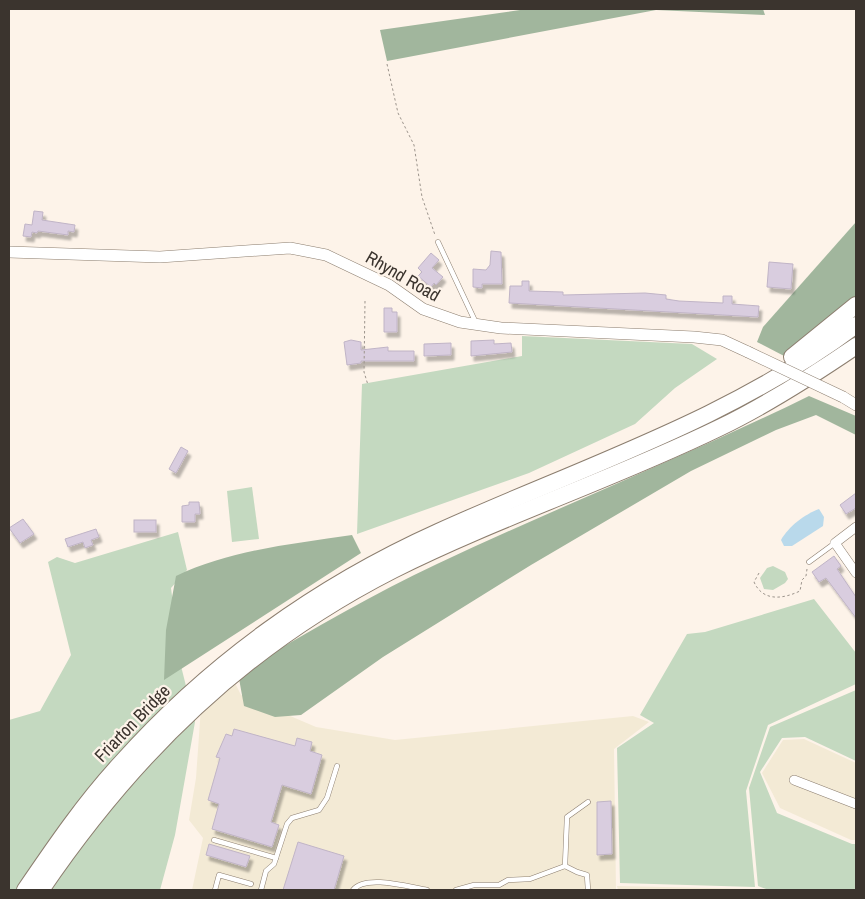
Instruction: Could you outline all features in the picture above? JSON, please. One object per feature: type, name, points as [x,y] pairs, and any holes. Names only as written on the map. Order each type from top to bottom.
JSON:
[{"type":"highway","points":[[679,430],[797,354],[856,305]]},
{"type":"highway","points":[[300,616],[375,564],[438,532],[679,430],[776,379],[856,325]]},
{"type":"highway","points":[[300,616],[442,546],[720,428],[770,401],[855,346]]},
{"type":"highway","name":"Friarton Bridge","points":[[25,890],[93,796],[144,738],[208,676],[246,645],[300,616]]},
{"type":"highway","name":"Friarton Bridge","points":[[41,890],[98,810],[171,729],[300,616]]},
{"type":"street","name":"Rhynd Road","points":[[9,252],[160,257],[290,248],[326,255],[389,285],[423,309],[440,317],[478,326],[722,340],[856,405]]},
{"type":"street","points":[[856,527],[835,543],[856,573]]},
{"type":"street","points":[[794,780],[856,804]]},
{"type":"lane","points":[[438,242],[478,326]]},
{"type":"lane","points":[[809,562],[835,543]]},
{"type":"lane","points":[[261,890],[266,871],[274,864],[287,824],[292,818],[318,810],[327,798],[337,766]]},
{"type":"lane","points":[[565,866],[567,817],[588,802]]},
{"type":"lane","points":[[214,840],[276,858]]},
{"type":"lane","points":[[456,890],[474,885],[499,885],[508,880],[530,879],[565,866],[587,874],[588,890]]},
{"type":"lane","points":[[215,890],[220,875],[251,884]]},
{"type":"lane","points":[[353,890],[358,884],[372,882],[427,890]]},
{"type":"path","points":[[387,64],[392,95],[398,113],[414,145],[422,197],[438,242]]},
{"type":"path","points":[[365,301],[364,372],[368,385]]},
{"type":"path","points":[[759,573],[754,582],[757,589],[764,595],[773,598],[798,593],[802,588],[802,580],[806,576],[809,562]]},
{"type":"shaded area","points":[[232,677],[241,695],[316,727],[395,740],[633,716],[649,722],[614,749],[616,890],[192,890],[203,838],[189,820],[196,778],[202,693]]},
{"type":"shaded area","points":[[804,739],[856,763],[856,840],[851,840],[780,808],[762,773],[783,740]]},
{"type":"shaded area","points":[[617,886],[756,889],[618,890]]},
{"type":"green space","points":[[527,9],[763,9],[765,15],[656,10],[387,61],[380,30]]},
{"type":"green space","points":[[856,222],[856,297],[786,357],[757,342],[763,327]]},
{"type":"green space","points":[[522,336],[692,344],[717,359],[675,388],[635,424],[529,473],[357,534],[362,384],[522,356]]},
{"type":"green space","points":[[809,396],[856,416],[856,435],[816,415],[776,430],[691,471],[531,565],[383,657],[301,715],[275,717],[244,706],[238,673],[361,603],[412,576],[483,543]]},
{"type":"green space","points":[[252,487],[259,539],[232,542],[227,491]]},
{"type":"green space","points":[[178,532],[187,570],[171,588],[181,666],[195,722],[175,835],[160,890],[9,890],[9,720],[40,711],[71,655],[48,562],[57,557],[75,563]]},
{"type":"green space","points":[[352,535],[361,553],[164,680],[166,630],[176,576],[197,567],[240,554],[284,545]]},
{"type":"green space","points":[[773,566],[785,572],[788,579],[773,590],[764,589],[760,578],[767,568]]},
{"type":"green space","points":[[814,599],[856,653],[856,684],[768,725],[746,791],[755,887],[620,883],[617,748],[654,723],[640,715],[687,634],[705,632]]},
{"type":"green space","points":[[856,690],[856,761],[805,737],[782,738],[760,772],[777,813],[856,844],[856,890],[769,890],[758,886],[749,788],[770,727]]},
{"type":"water","points":[[819,509],[824,517],[823,526],[792,546],[784,546],[781,540],[788,530],[803,518]]},
{"type":"building","points":[[34,211],[43,212],[42,220],[75,225],[74,232],[68,231],[68,235],[38,231],[37,233],[32,232],[31,237],[23,236],[25,224],[32,225]]},
{"type":"building","points":[[491,251],[501,252],[502,284],[482,284],[482,288],[473,287],[473,269],[486,270],[490,265]]},
{"type":"building","points":[[431,253],[439,260],[432,268],[443,277],[436,285],[434,283],[431,287],[418,276],[422,272],[418,268]]},
{"type":"building","points":[[769,262],[793,264],[791,289],[767,287]]},
{"type":"building","points":[[522,281],[529,281],[529,291],[563,292],[563,295],[645,293],[666,295],[666,299],[679,301],[723,303],[723,296],[732,296],[732,304],[759,306],[758,317],[509,303],[510,286],[522,286]]},
{"type":"building","points":[[384,308],[392,308],[392,312],[397,312],[397,332],[384,332]]},
{"type":"building","points":[[351,340],[361,342],[361,350],[388,347],[388,351],[414,351],[414,361],[361,361],[361,363],[347,365],[344,342]]},
{"type":"building","points":[[494,340],[494,344],[511,343],[512,352],[471,356],[471,341]]},
{"type":"building","points":[[451,343],[451,355],[424,356],[424,344]]},
{"type":"building","points":[[181,447],[188,451],[176,473],[169,469]]},
{"type":"building","points":[[856,493],[856,508],[846,514],[840,505]]},
{"type":"building","points":[[189,502],[199,502],[200,514],[195,514],[195,522],[182,522],[182,506],[189,505]]},
{"type":"building","points":[[23,519],[34,534],[20,543],[9,528]]},
{"type":"building","points":[[134,520],[156,520],[156,532],[134,532]]},
{"type":"building","points":[[96,529],[99,537],[91,540],[93,545],[85,548],[83,542],[68,547],[65,539]]},
{"type":"building","points":[[834,556],[841,566],[837,569],[856,597],[856,618],[826,578],[819,582],[812,572]]},
{"type":"building","points":[[234,729],[295,746],[297,738],[312,742],[310,751],[322,755],[311,794],[282,785],[271,822],[279,825],[272,847],[212,829],[219,804],[208,800],[220,758],[216,757],[226,734],[232,736]]},
{"type":"building","points":[[611,801],[612,854],[597,855],[597,802]]},
{"type":"building","points":[[298,842],[344,856],[334,890],[283,890]]},
{"type":"building","points":[[209,844],[250,856],[246,867],[206,855]]}]
